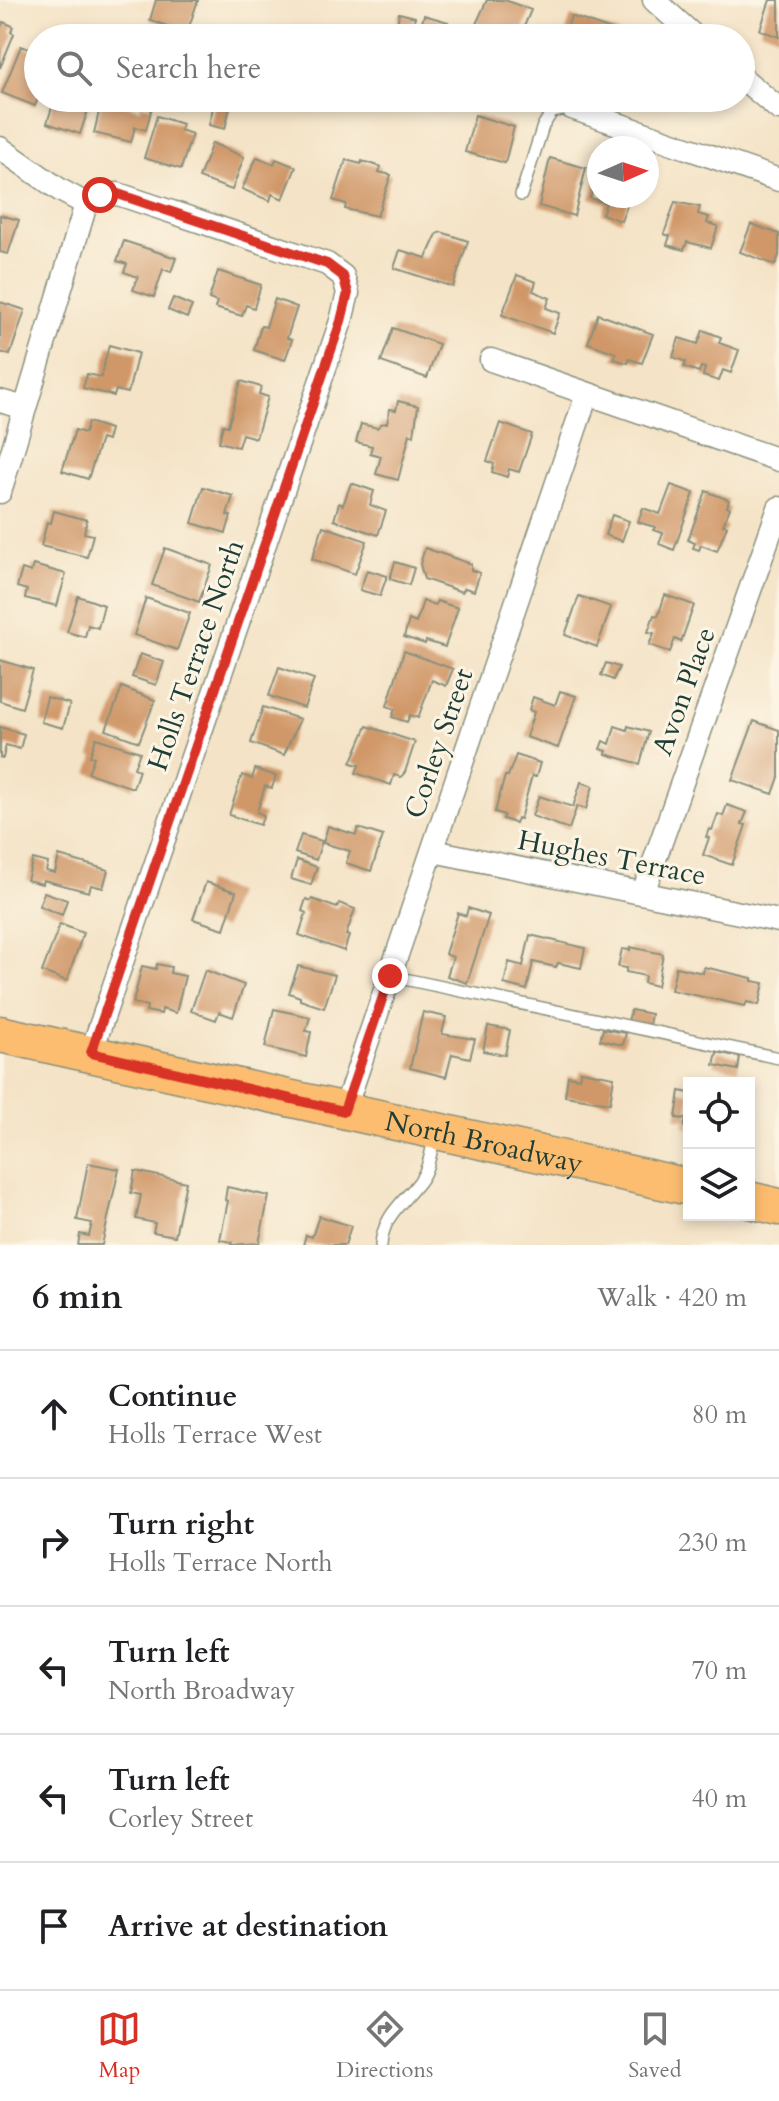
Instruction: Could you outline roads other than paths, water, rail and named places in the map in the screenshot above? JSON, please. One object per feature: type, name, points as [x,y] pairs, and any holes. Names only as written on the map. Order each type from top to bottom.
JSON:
[{"type":"main road","name":"North Broadway","points":[[0,1034],[683,1186]]},
{"type":"main road","points":[[755,1201],[779,1207]]},
{"type":"street","points":[[654,0],[681,24]]},
{"type":"street","points":[[755,89],[779,109]]},
{"type":"street","points":[[584,112],[779,180]]},
{"type":"street","points":[[0,148],[60,190],[86,204],[0,492]]},
{"type":"street","name":"Holls Terrace North","points":[[86,204],[100,195],[118,194],[327,264],[343,276],[348,293],[91,1053]]},
{"type":"street","points":[[491,360],[779,460]]},
{"type":"street","name":"Corley Street","points":[[344,1111],[587,394]]},
{"type":"street","points":[[0,401],[25,408]]},
{"type":"street","name":"Avon Place","points":[[643,893],[779,508]]},
{"type":"street","name":"Hughes Terrace","points":[[433,851],[779,921]]},
{"type":"lane","points":[[521,195],[543,126],[552,112]]},
{"type":"lane","points":[[390,976],[779,1058]]},
{"type":"lane","points":[[381,1245],[387,1219],[420,1181],[429,1163],[436,1131]]}]
